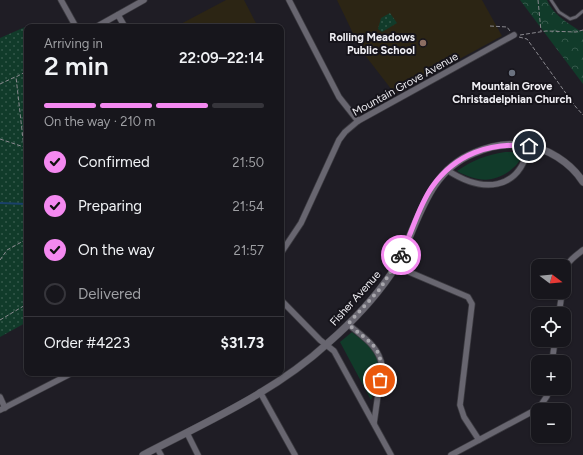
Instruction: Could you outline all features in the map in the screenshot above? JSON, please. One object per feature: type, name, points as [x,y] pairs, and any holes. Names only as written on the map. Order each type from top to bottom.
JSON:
[{"type":"street","points":[[61,0],[74,24]]},
{"type":"street","points":[[102,24],[144,0]]},
{"type":"street","points":[[289,0],[339,97],[358,120]]},
{"type":"street","points":[[118,15],[122,24]]},
{"type":"street","name":"Mountain Grove Avenue","points":[[284,248],[301,223],[339,140],[345,132],[358,120],[514,35]]},
{"type":"street","name":"Fisher Avenue","points":[[143,455],[187,433],[260,392],[293,371],[326,345],[348,324],[380,289],[395,266],[432,187],[456,162],[469,154],[492,147],[509,144],[529,146],[559,158],[572,168],[583,182]]},
{"type":"street","points":[[448,170],[473,184],[492,185],[505,182],[519,171],[526,157],[529,146]]},
{"type":"street","points":[[571,259],[583,250]]},
{"type":"street","points":[[395,266],[468,297],[472,304],[460,405],[464,417],[479,440]]},
{"type":"street","points":[[284,303],[320,340],[334,351],[392,455]]},
{"type":"street","points":[[348,324],[376,348],[381,357],[382,366],[374,424]]},
{"type":"street","points":[[0,397],[3,409],[66,376]]},
{"type":"street","points":[[260,392],[295,455]]},
{"type":"street","points":[[451,455],[539,408],[547,395]]},
{"type":"street","points":[[187,433],[198,455]]},
{"type":"street","points":[[157,448],[161,455]]},
{"type":"lane","points":[[550,0],[559,12],[570,18],[576,17],[583,11]]},
{"type":"path","points":[[538,0],[541,32]]},
{"type":"path","points":[[490,26],[507,27],[514,35],[528,38],[575,106],[583,115]]},
{"type":"path","points":[[514,35],[541,32],[576,32],[583,30]]},
{"type":"path","points":[[0,84],[24,73]]},
{"type":"path","points":[[0,140],[24,148],[16,77]]},
{"type":"path","points":[[0,260],[4,253],[12,246],[24,240]]},
{"type":"path","points":[[0,320],[24,306]]},
{"type":"shaded area","points":[[226,0],[244,0],[256,24],[181,24]]},
{"type":"shaded area","name":"Rolling Meadows Public School","points":[[337,0],[482,0],[502,36],[395,94],[361,50]]},
{"type":"green space","points":[[520,0],[547,0],[553,10],[561,18],[580,31],[583,31],[583,84]]},
{"type":"green space","points":[[390,13],[397,23],[382,32],[378,29],[381,18]]},
{"type":"green space","points":[[24,27],[24,324],[0,337],[0,38]]},
{"type":"green space","points":[[505,152],[523,152],[517,165],[500,177],[486,180],[464,175],[457,171],[480,158]]},
{"type":"green space","points":[[352,332],[371,346],[378,356],[377,376],[371,400],[340,342]]},
{"type":"waterway","points":[[0,203],[24,204]]},
{"type":"way so far","points":[[380,380],[382,366],[381,357],[376,348],[348,324],[380,289],[401,255]]},
{"type":"place","name":"Rolling Meadows Public School","points":[[423,43]]},
{"type":"place","name":"Mountain Grove Christadelphian Church","points":[[512,73]]},
{"type":"route","points":[[401,255],[432,187],[456,162],[469,154],[492,147],[509,144],[529,146]]}]
